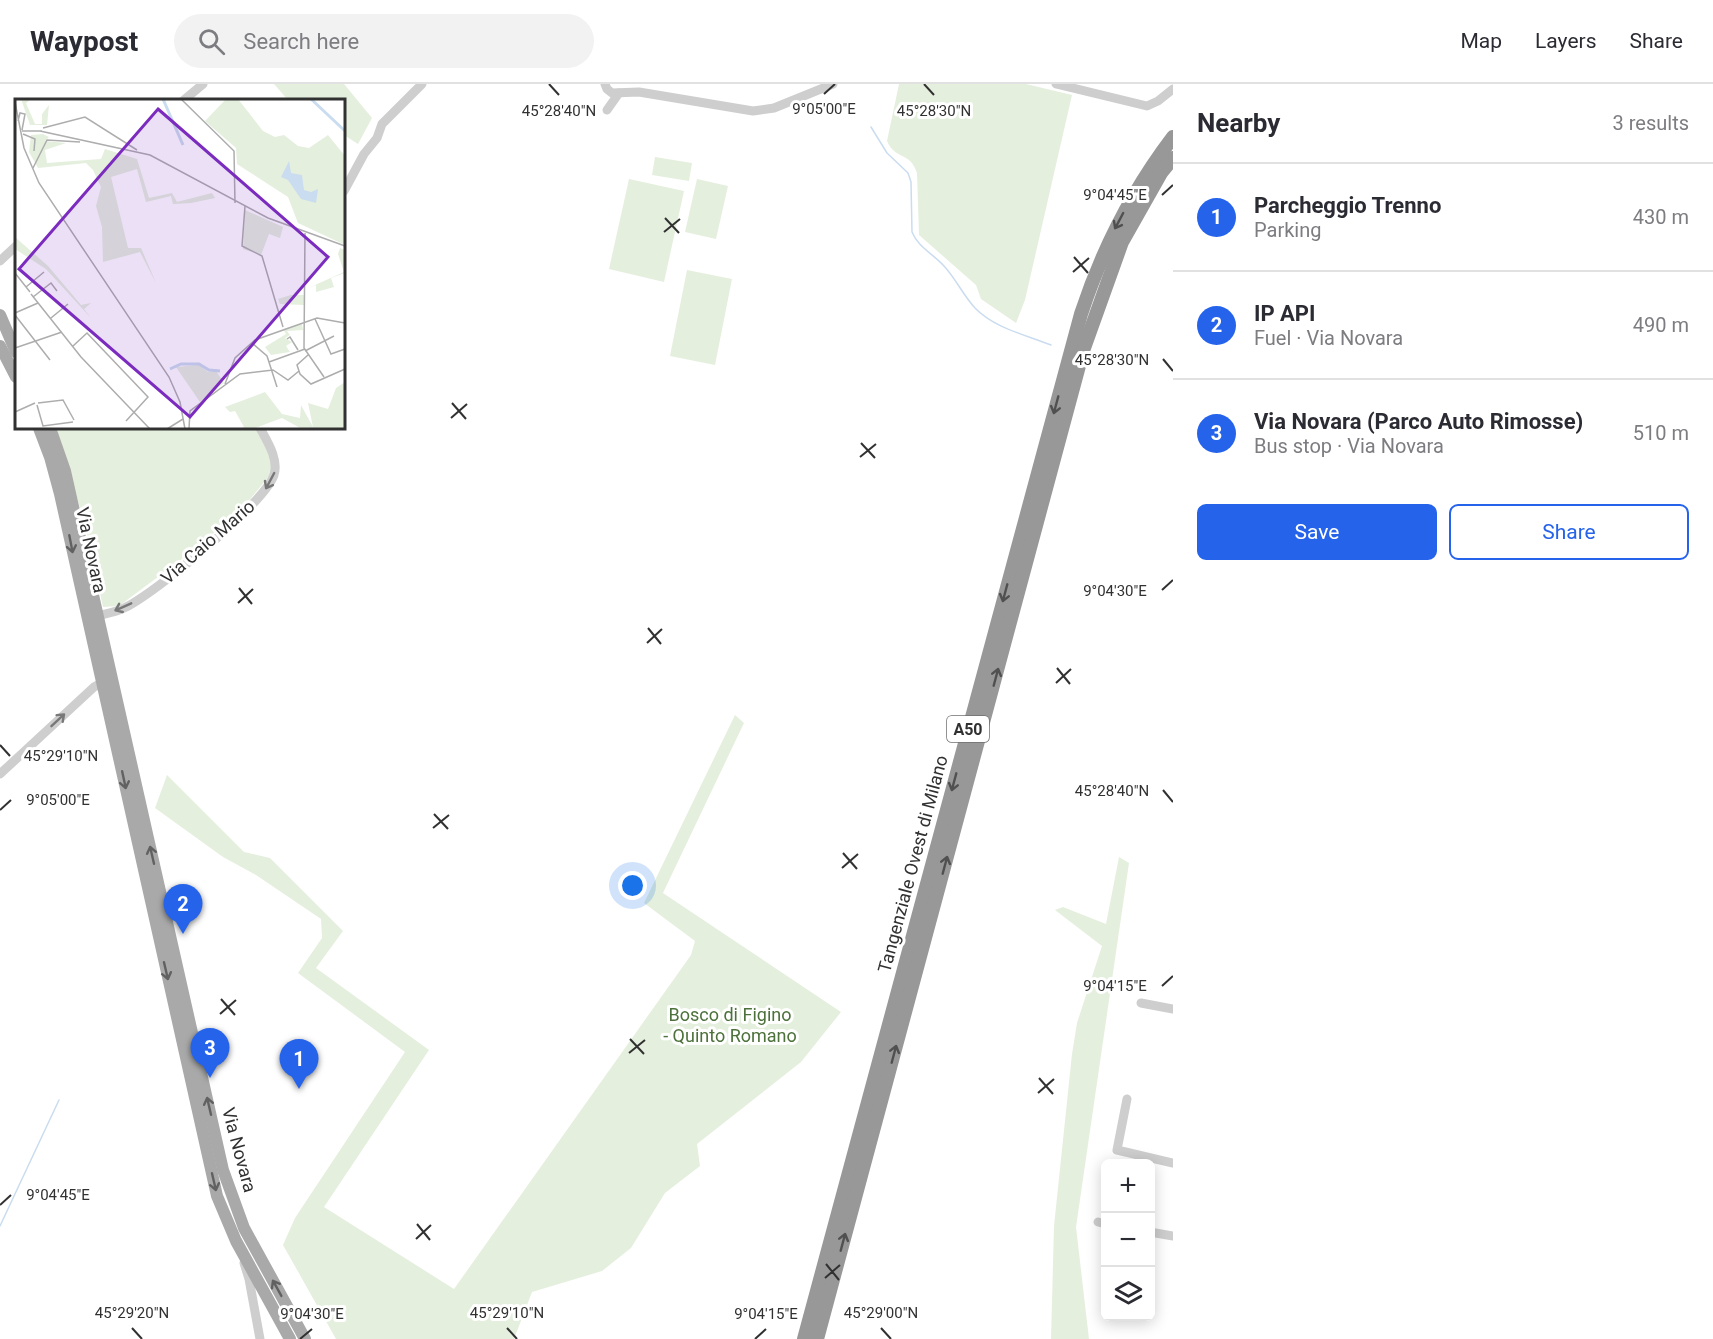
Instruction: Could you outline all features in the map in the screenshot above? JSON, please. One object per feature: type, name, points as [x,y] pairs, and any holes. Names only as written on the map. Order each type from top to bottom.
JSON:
[{"type":"highway","name":"Tangenziale Ovest di Milano","points":[[804,1339],[1081,314],[1104,252],[1115,230],[1145,176],[1173,136]]},
{"type":"highway","name":"Tangenziale Ovest di Milano","points":[[817,1339],[1083,351],[1122,242],[1161,173],[1173,158]]},
{"type":"main road","points":[[0,315],[15,350]]},
{"type":"main road","points":[[0,346],[15,375]]},
{"type":"main road","name":"Via Novara","points":[[39,429],[57,479],[93,617],[223,1170],[244,1228],[305,1339]]},
{"type":"main road","name":"Via Novara","points":[[50,429],[65,471],[93,617]]},
{"type":"main road","name":"Via Novara","points":[[108,679],[215,1186],[221,1207],[236,1241],[290,1339]]},
{"type":"street","points":[[185,99],[203,84]]},
{"type":"street","points":[[345,189],[364,153],[375,140],[382,124],[422,84]]},
{"type":"street","points":[[595,84],[753,111],[774,108],[833,84]]},
{"type":"street","points":[[1056,84],[1143,106],[1154,104],[1173,89]]},
{"type":"street","points":[[608,108],[617,88]]},
{"type":"street","points":[[0,261],[15,247]]},
{"type":"street","name":"Via Caio Mario","points":[[93,617],[123,609],[151,592],[225,530],[266,489],[274,476],[274,455],[261,429]]},
{"type":"street","points":[[0,774],[94,687],[108,679]]},
{"type":"street","points":[[1142,1003],[1173,1009]]},
{"type":"street","points":[[1127,1099],[1117,1150],[1173,1163]]},
{"type":"street","points":[[1155,1233],[1173,1236]]},
{"type":"street","name":"Via Novara","points":[[236,1241],[249,1279],[260,1339]]},
{"type":"green space","points":[[274,84],[344,84],[372,118],[358,144],[345,136],[345,99],[287,99]]},
{"type":"green space","points":[[899,84],[1026,84],[1072,95],[1025,300],[1016,323],[981,299],[976,285],[919,235],[917,173],[911,162],[894,151],[887,141]]},
{"type":"green space","points":[[655,157],[692,163],[689,181],[652,175]]},
{"type":"green space","points":[[629,179],[684,191],[664,282],[609,269]]},
{"type":"green space","points":[[697,179],[728,186],[716,239],[685,232]]},
{"type":"green space","points":[[687,270],[732,279],[715,365],[670,356]]},
{"type":"green space","points":[[54,429],[257,429],[272,459],[273,471],[243,508],[194,550],[119,606],[103,607],[88,539]]},
{"type":"green space","name":"Bosco di Figino - Quinto Romano","points":[[735,715],[744,723],[663,893],[841,1012],[801,1062],[697,1144],[700,1166],[665,1193],[631,1248],[602,1271],[532,1292],[514,1339],[336,1339],[283,1245],[295,1218],[405,1052],[298,973],[322,938],[321,919],[256,875],[223,857],[155,808],[167,775],[244,852],[270,858],[343,931],[316,968],[429,1050],[324,1207],[454,1289],[691,955],[695,941],[644,903]]},
{"type":"green space","points":[[1119,857],[1129,863],[1076,1227],[1089,1339],[1051,1339],[1054,1226],[1072,1054],[1077,1023],[1102,946],[1055,910],[1063,907],[1106,924]]},
{"type":"waterway","points":[[871,127],[887,153],[908,173],[911,182],[912,232],[918,242],[944,266],[971,303],[983,315],[1011,330],[1051,345]]},
{"type":"waterway","points":[[1100,360],[1116,364]]},
{"type":"waterway","points":[[0,1226],[59,1100]]},
{"type":"place","name":"IP API","points":[[183,934]]},
{"type":"place","name":"Via Novara (Parco Auto Rimosse)","points":[[210,1078]]},
{"type":"place","name":"Parcheggio Trenno","points":[[299,1089]]}]
